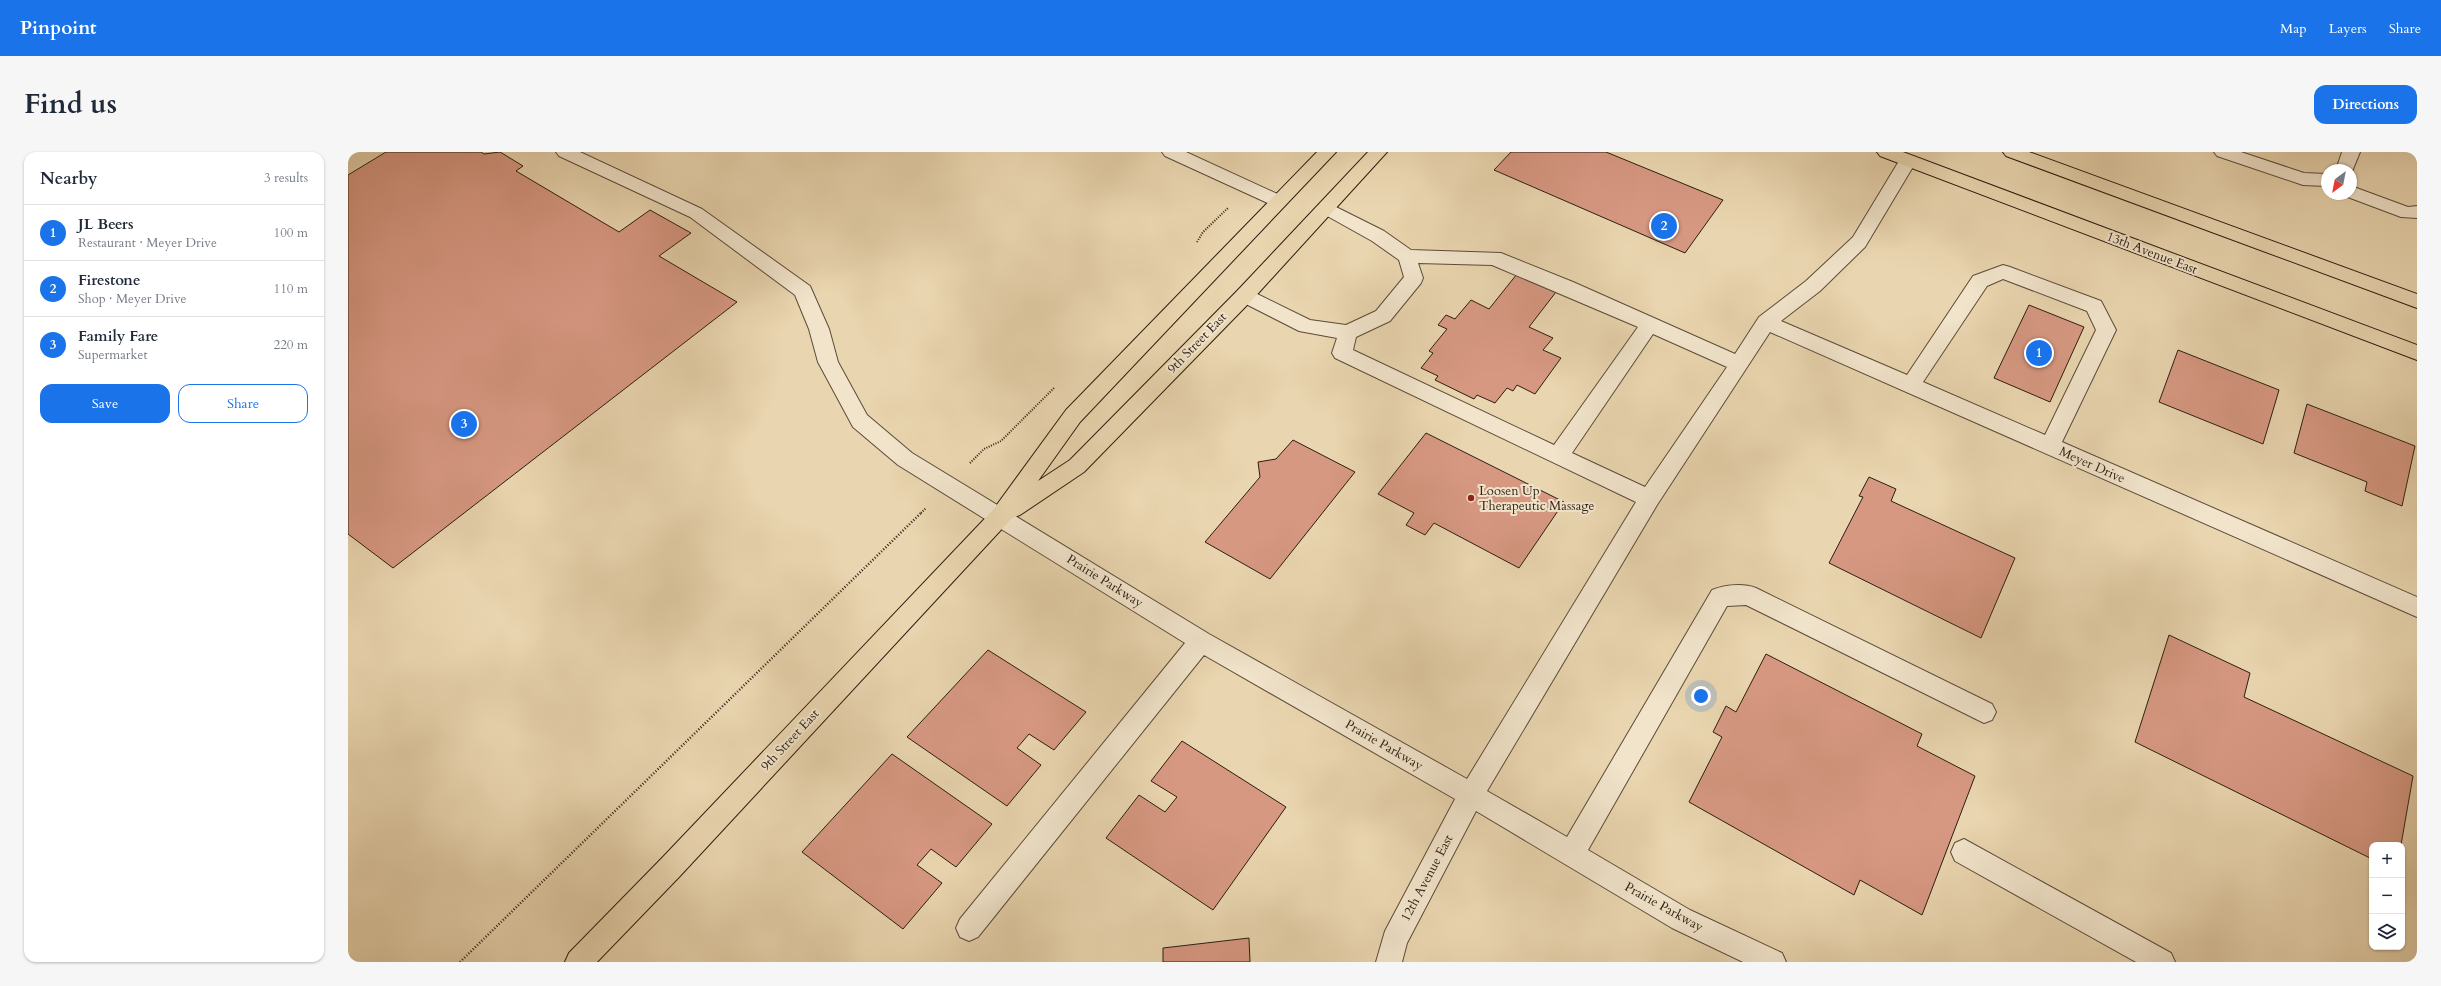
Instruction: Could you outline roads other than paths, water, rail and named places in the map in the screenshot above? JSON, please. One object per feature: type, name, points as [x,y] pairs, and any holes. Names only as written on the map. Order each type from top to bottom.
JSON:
[{"type":"main road","name":"9th Street East","points":[[578,962],[671,867],[1001,516],[1073,416],[1327,152]]},
{"type":"main road","name":"9th Street East","points":[[1001,516],[1077,466],[1245,295],[1378,152]]},
{"type":"main road","name":"13th Avenue East","points":[[1886,152],[2417,353]]},
{"type":"main road","points":[[2012,152],[2417,301]]},
{"type":"street","name":"Prairie Parkway","points":[[565,152],[696,213],[803,291],[819,329],[828,362],[860,421],[905,459],[1001,516],[1201,641],[1471,795],[1681,920],[1773,962]]},
{"type":"street","points":[[1172,152],[1278,202]]},
{"type":"street","points":[[2223,152],[2263,158],[2302,179],[2321,180]]},
{"type":"street","points":[[2347,164],[2351,152]]},
{"type":"street","name":"12th Avenue East","points":[[1389,962],[1394,940],[1471,795],[1649,499],[1766,322],[1813,286],[1859,242],[1908,160]]},
{"type":"street","points":[[2357,194],[2407,213],[2417,212]]},
{"type":"street","points":[[1326,208],[1378,236],[1407,256],[1494,258],[1566,287],[1739,364]]},
{"type":"street","points":[[1245,295],[1306,326],[1348,333],[1382,316],[1414,278],[1407,256]]},
{"type":"street","points":[[1911,386],[1980,281],[2003,272],[2094,306],[2106,330],[2050,446]]},
{"type":"street","name":"Meyer Drive","points":[[1766,322],[2417,607]]},
{"type":"street","points":[[1558,456],[1650,324]]},
{"type":"street","points":[[1348,333],[1342,353],[1649,499]]},
{"type":"street","points":[[1572,854],[1720,597],[1748,595],[1984,712]]},
{"type":"street","points":[[969,928],[1201,641]]},
{"type":"street","points":[[1964,852],[2162,962]]},
{"type":"place","name":"Firestone","points":[[1664,226]]},
{"type":"place","name":"JL Beers","points":[[2039,353]]},
{"type":"place","name":"Family Fare","points":[[464,424]]},
{"type":"place","name":"Loosen Up Therapeutic Massage","points":[[1471,498]]}]
